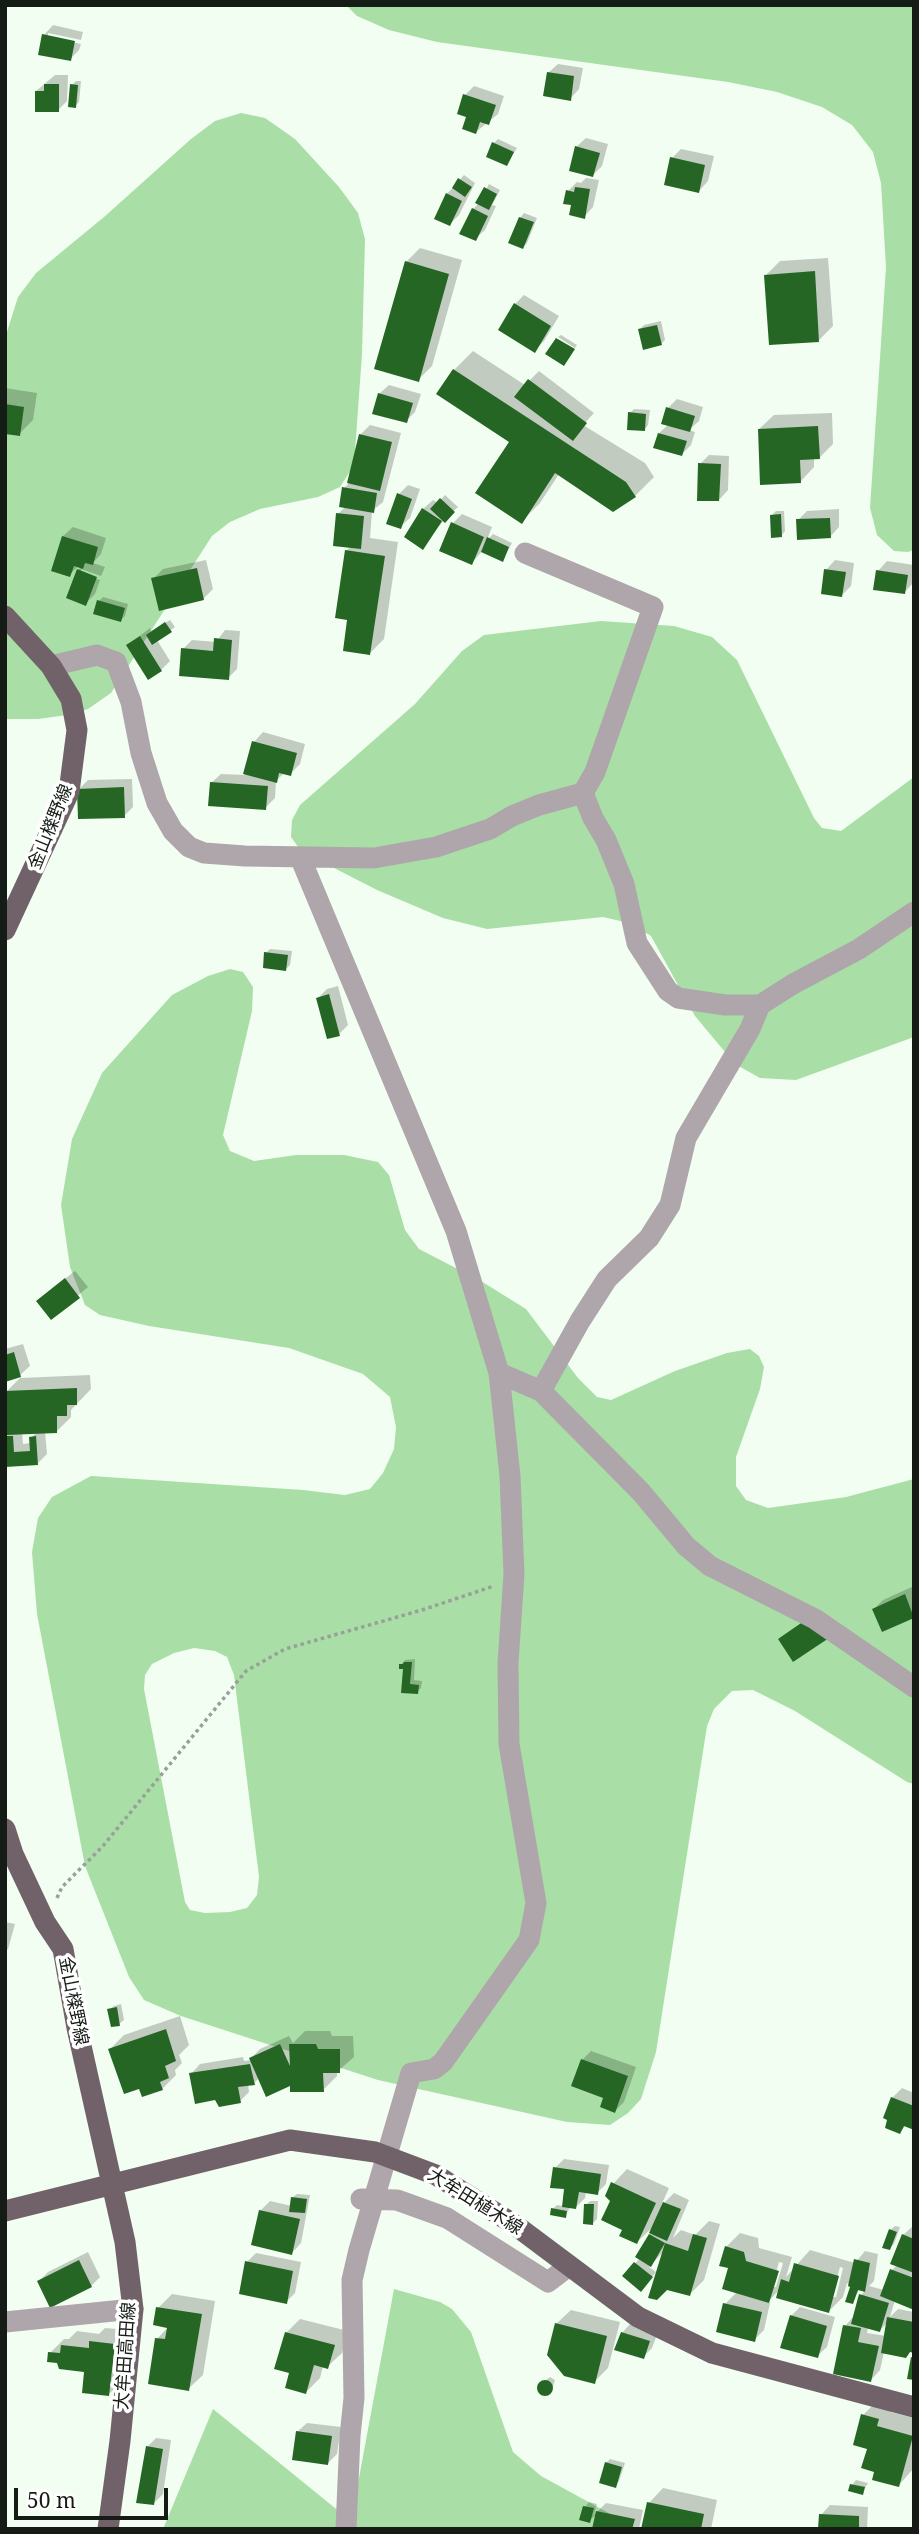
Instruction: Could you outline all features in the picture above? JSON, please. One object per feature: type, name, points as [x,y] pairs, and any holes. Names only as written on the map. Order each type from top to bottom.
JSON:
[{"type":"main road","name":"金山檪野線","points":[[5,616],[51,666],[71,699],[77,730],[69,792],[5,930]]},
{"type":"main road","name":"金山檪野線","points":[[5,1829],[13,1854],[45,1922],[63,1949],[77,2028],[114,2184]]},
{"type":"main road","name":"大牟田植木線","points":[[5,2211],[290,2140],[375,2152],[436,2175],[515,2225],[638,2317],[712,2353],[914,2407]]},
{"type":"main road","name":"大牟田高田線","points":[[108,2529],[133,2309],[125,2242],[114,2184]]},
{"type":"street","points":[[51,666],[97,655],[116,662],[131,702],[141,753],[157,803],[173,831],[189,847],[204,853],[300,858],[374,858],[436,847],[490,829],[539,805],[583,793],[595,772],[653,607],[525,553]]},
{"type":"street","points":[[583,793],[624,884],[637,943],[667,991],[678,998],[725,1005],[760,1005],[859,949],[914,912]]},
{"type":"street","points":[[300,858],[456,1231],[499,1373],[510,1476],[514,1579],[508,1663],[509,1744],[536,1903],[529,1940],[443,2062],[433,2069],[411,2073],[352,2280]]},
{"type":"street","points":[[541,1391],[607,1279],[649,1238],[670,1205],[686,1138],[750,1029],[760,1005]]},
{"type":"street","points":[[499,1373],[541,1391],[641,1492],[686,1546],[710,1566],[815,1619],[914,1687]]},
{"type":"street","points":[[346,2529],[354,2398],[352,2280],[346,2246],[360,2199],[397,2200],[447,2218],[548,2282],[569,2266]]},
{"type":"street","points":[[5,2322],[133,2309]]},
{"type":"path","points":[[45,1922],[62,1887],[103,1846],[246,1671],[285,1649],[422,1610],[514,1579]]},
{"type":"green space","points":[[346,5],[914,5],[914,550],[894,551],[877,535],[870,508],[886,267],[881,183],[873,152],[852,125],[822,107],[777,92],[728,82],[437,42],[389,30],[357,16]]},
{"type":"green space","points":[[241,113],[265,118],[295,139],[339,187],[358,213],[365,239],[362,354],[354,465],[340,487],[318,497],[260,509],[230,522],[212,536],[111,693],[88,709],[67,715],[38,719],[5,719],[5,338],[18,297],[36,273],[104,217],[191,139],[215,121]]},
{"type":"green space","points":[[601,621],[674,626],[712,637],[737,660],[814,818],[822,828],[841,831],[914,777],[914,1037],[796,1080],[760,1078],[735,1064],[695,1016],[651,936],[629,923],[603,917],[487,929],[443,918],[377,890],[301,851],[291,837],[292,820],[300,805],[415,704],[462,651],[484,635]]},
{"type":"green space","points":[[230,969],[243,972],[253,987],[252,1011],[223,1135],[230,1151],[254,1161],[296,1155],[344,1155],[378,1162],[389,1175],[405,1230],[419,1249],[481,1281],[526,1309],[578,1378],[597,1397],[611,1400],[675,1371],[727,1353],[750,1349],[759,1356],[764,1367],[760,1389],[736,1457],[736,1486],[746,1500],[768,1508],[846,1497],[914,1479],[914,1784],[795,1711],[753,1690],[732,1691],[714,1709],[707,1726],[656,2052],[641,2099],[628,2113],[610,2125],[567,2122],[378,2080],[181,2016],[144,2000],[129,1977],[85,1866],[37,1614],[32,1552],[38,1518],[52,1497],[91,1476],[345,1495],[370,1489],[383,1473],[394,1449],[396,1427],[390,1397],[363,1374],[289,1348],[149,1326],[100,1315],[85,1305],[70,1267],[61,1205],[72,1139],[102,1073],[172,995],[208,976]],"holes":[[[194,1648],[215,1651],[227,1657],[234,1675],[259,1877],[257,1895],[247,1908],[205,1913],[190,1910],[185,1902],[144,1689],[145,1675],[152,1664],[174,1653]]]},
{"type":"green space","points":[[394,2289],[440,2302],[452,2309],[471,2332],[513,2452],[541,2476],[638,2529],[163,2529],[213,2409],[351,2521]]},
{"type":"building","points":[[42,34],[75,41],[71,61],[38,55]]},
{"type":"building","points":[[547,72],[574,76],[571,101],[543,96]]},
{"type":"building","points":[[44,84],[59,84],[59,112],[35,112],[35,91],[44,91]]},
{"type":"building","points":[[70,84],[78,85],[76,108],[68,107]]},
{"type":"building","points":[[463,94],[496,105],[489,125],[480,122],[476,134],[462,129],[466,117],[457,114]]},
{"type":"building","points":[[492,142],[514,152],[507,166],[486,157]]},
{"type":"building","points":[[575,146],[600,153],[593,177],[569,171]]},
{"type":"building","points":[[670,157],[705,165],[699,193],[664,185]]},
{"type":"building","points":[[458,178],[472,187],[465,197],[452,188]]},
{"type":"building","points":[[484,187],[497,194],[489,210],[475,203]]},
{"type":"building","points":[[575,187],[590,189],[585,219],[569,215],[571,205],[563,204],[566,190],[574,192]]},
{"type":"building","points":[[446,193],[462,201],[450,226],[434,219]]},
{"type":"building","points":[[472,208],[488,216],[476,241],[459,234]]},
{"type":"building","points":[[519,217],[534,222],[523,249],[508,243]]},
{"type":"building","points":[[405,261],[449,274],[419,382],[374,369]]},
{"type":"building","points":[[815,271],[819,342],[769,345],[764,275]]},
{"type":"building","points":[[514,303],[551,326],[535,353],[498,330]]},
{"type":"building","points":[[657,325],[662,345],[643,350],[638,329]]},
{"type":"building","points":[[556,338],[575,349],[564,366],[545,354]]},
{"type":"building","points":[[453,369],[626,482],[636,497],[613,512],[555,473],[522,524],[475,493],[509,442],[436,394]]},
{"type":"building","points":[[528,379],[587,423],[573,441],[514,397]]},
{"type":"building","points":[[378,393],[413,403],[407,423],[372,414]]},
{"type":"building","points":[[5,404],[24,407],[20,436],[5,434]]},
{"type":"building","points":[[666,407],[695,416],[690,432],[661,424]]},
{"type":"building","points":[[628,412],[646,414],[645,431],[627,430]]},
{"type":"building","points":[[818,426],[820,459],[800,460],[801,483],[760,485],[758,429]]},
{"type":"building","points":[[658,433],[687,441],[682,456],[653,448]]},
{"type":"building","points":[[359,434],[392,442],[380,491],[347,483]]},
{"type":"building","points":[[698,463],[721,464],[719,501],[697,501]]},
{"type":"building","points":[[342,487],[377,493],[374,513],[339,507]]},
{"type":"building","points":[[397,493],[412,499],[401,529],[386,524]]},
{"type":"building","points":[[440,498],[455,512],[445,523],[430,509]]},
{"type":"building","points":[[422,508],[442,521],[423,550],[404,537]]},
{"type":"building","points":[[336,513],[364,516],[361,549],[333,546]]},
{"type":"building","points":[[781,514],[782,537],[771,538],[770,515]]},
{"type":"building","points":[[830,518],[831,538],[797,540],[796,519]]},
{"type":"building","points":[[451,522],[484,537],[472,565],[439,551]]},
{"type":"building","points":[[62,536],[98,547],[93,565],[85,563],[83,569],[74,566],[70,577],[51,571]]},
{"type":"building","points":[[487,537],[509,547],[503,562],[481,552]]},
{"type":"building","points":[[345,550],[385,556],[370,655],[343,651],[347,620],[335,618]]},
{"type":"building","points":[[197,568],[204,600],[159,611],[151,578]]},
{"type":"building","points":[[77,569],[97,577],[86,606],[66,598]]},
{"type":"building","points":[[824,569],[846,572],[842,597],[821,594]]},
{"type":"building","points":[[876,570],[908,575],[905,594],[873,590]]},
{"type":"building","points":[[97,600],[125,608],[121,622],[93,614]]},
{"type":"building","points":[[165,622],[172,632],[152,645],[146,635]]},
{"type":"building","points":[[140,636],[162,671],[148,680],[126,645]]},
{"type":"building","points":[[214,638],[232,640],[229,680],[179,676],[181,648],[213,651]]},
{"type":"building","points":[[252,741],[297,753],[291,776],[279,773],[277,783],[243,774]]},
{"type":"building","points":[[210,782],[268,786],[266,810],[208,806]]},
{"type":"building","points":[[124,787],[125,818],[78,819],[77,789]]},
{"type":"building","points":[[264,952],[288,955],[286,971],[263,968]]},
{"type":"building","points":[[329,994],[340,1036],[327,1039],[316,998]]},
{"type":"building","points":[[65,1278],[80,1298],[51,1320],[36,1301]]},
{"type":"building","points":[[14,1352],[21,1377],[5,1382],[5,1355]]},
{"type":"building","points":[[77,1388],[77,1405],[67,1405],[67,1416],[57,1416],[57,1433],[6,1435],[5,1391]]},
{"type":"building","points":[[5,1436],[13,1436],[14,1452],[30,1451],[29,1437],[36,1436],[38,1465],[5,1467]]},
{"type":"building","points":[[905,1594],[914,1618],[882,1632],[872,1609]]},
{"type":"building","points":[[804,1621],[829,1638],[793,1662],[778,1639]]},
{"type":"building","points":[[412,1662],[410,1684],[419,1685],[418,1694],[401,1693],[403,1669],[399,1669],[399,1664]]},
{"type":"building","points":[[117,2007],[120,2026],[111,2027],[107,2009]]},
{"type":"building","points":[[166,2029],[176,2061],[165,2066],[169,2078],[160,2082],[163,2090],[142,2097],[139,2089],[124,2094],[108,2049]]},
{"type":"building","points":[[280,2044],[290,2066],[289,2044],[316,2044],[318,2049],[340,2049],[340,2073],[323,2073],[324,2092],[290,2092],[290,2086],[266,2097],[249,2058]]},
{"type":"building","points":[[581,2059],[628,2076],[615,2113],[600,2107],[603,2098],[571,2086]]},
{"type":"building","points":[[250,2064],[255,2085],[238,2087],[241,2103],[219,2107],[215,2100],[195,2104],[189,2073]]},
{"type":"building","points":[[891,2097],[914,2106],[914,2130],[904,2126],[900,2134],[885,2128],[887,2120],[883,2118]]},
{"type":"building","points":[[553,2167],[601,2174],[598,2195],[579,2192],[576,2209],[562,2207],[564,2189],[550,2188]]},
{"type":"building","points":[[611,2182],[656,2203],[637,2244],[619,2236],[622,2230],[601,2220],[610,2201],[605,2196]]},
{"type":"building","points":[[291,2197],[307,2199],[305,2213],[289,2212]]},
{"type":"building","points":[[663,2202],[681,2209],[667,2241],[649,2233]]},
{"type":"building","points":[[584,2204],[594,2204],[593,2225],[583,2224]]},
{"type":"building","points":[[551,2208],[567,2211],[566,2218],[550,2215]]},
{"type":"building","points":[[259,2210],[300,2219],[292,2255],[251,2245]]},
{"type":"building","points":[[889,2229],[897,2232],[890,2250],[882,2248]]},
{"type":"building","points":[[649,2234],[665,2243],[651,2267],[635,2257]]},
{"type":"building","points":[[693,2234],[707,2238],[690,2296],[667,2290],[657,2300],[648,2298],[665,2243],[688,2251]]},
{"type":"building","points":[[902,2234],[914,2239],[914,2273],[890,2264]]},
{"type":"building","points":[[725,2246],[744,2252],[746,2261],[779,2271],[769,2303],[722,2289],[728,2268],[719,2266]]},
{"type":"building","points":[[854,2259],[870,2263],[865,2292],[858,2290],[853,2304],[845,2302]]},
{"type":"building","points":[[79,2260],[92,2287],[50,2308],[37,2281]]},
{"type":"building","points":[[245,2261],[293,2271],[287,2304],[239,2294]]},
{"type":"building","points":[[634,2262],[653,2277],[641,2292],[622,2276]]},
{"type":"building","points":[[794,2263],[839,2276],[829,2313],[776,2298],[781,2279],[789,2282]]},
{"type":"building","points":[[890,2269],[914,2278],[914,2310],[880,2296]]},
{"type":"building","points":[[859,2294],[889,2303],[880,2332],[851,2324]]},
{"type":"building","points":[[723,2303],[762,2312],[755,2342],[716,2332]]},
{"type":"building","points":[[156,2307],[202,2314],[189,2391],[148,2384],[155,2338],[165,2339],[167,2328],[153,2325]]},
{"type":"building","points":[[790,2315],[827,2326],[818,2358],[780,2348]]},
{"type":"building","points":[[887,2317],[914,2322],[914,2353],[910,2352],[906,2358],[881,2353]]},
{"type":"building","points":[[555,2323],[607,2336],[595,2384],[564,2376],[547,2355]]},
{"type":"building","points":[[843,2325],[861,2328],[858,2342],[879,2346],[871,2382],[833,2374]]},
{"type":"building","points":[[285,2332],[335,2345],[328,2369],[314,2365],[306,2394],[285,2388],[289,2373],[274,2369]]},
{"type":"building","points":[[621,2332],[650,2341],[644,2359],[614,2350]]},
{"type":"building","points":[[89,2341],[115,2344],[109,2396],[82,2393],[84,2372],[59,2369],[57,2363],[47,2362],[48,2352],[60,2353],[61,2345],[89,2348]]},
{"type":"building","points":[[911,2357],[914,2358],[914,2380],[907,2379]]},
{"type":"building","points":[[545,2380],[551,2382],[551,2394],[545,2396],[539,2394],[537,2388],[539,2382]]},
{"type":"building","points":[[861,2414],[879,2419],[877,2426],[913,2436],[899,2487],[872,2480],[874,2472],[861,2468],[867,2449],[853,2445]]},
{"type":"building","points":[[296,2431],[332,2436],[328,2465],[292,2460]]},
{"type":"building","points":[[146,2446],[163,2449],[154,2505],[136,2503]]},
{"type":"building","points":[[605,2462],[622,2467],[616,2488],[599,2483]]},
{"type":"building","points":[[850,2484],[865,2487],[863,2495],[848,2491]]},
{"type":"building","points":[[647,2502],[704,2514],[701,2529],[641,2529]]},
{"type":"building","points":[[583,2506],[594,2508],[590,2523],[579,2520]]},
{"type":"building","points":[[596,2511],[635,2519],[632,2529],[592,2529]]},
{"type":"building","points":[[819,2514],[859,2516],[859,2529],[818,2529]]}]
